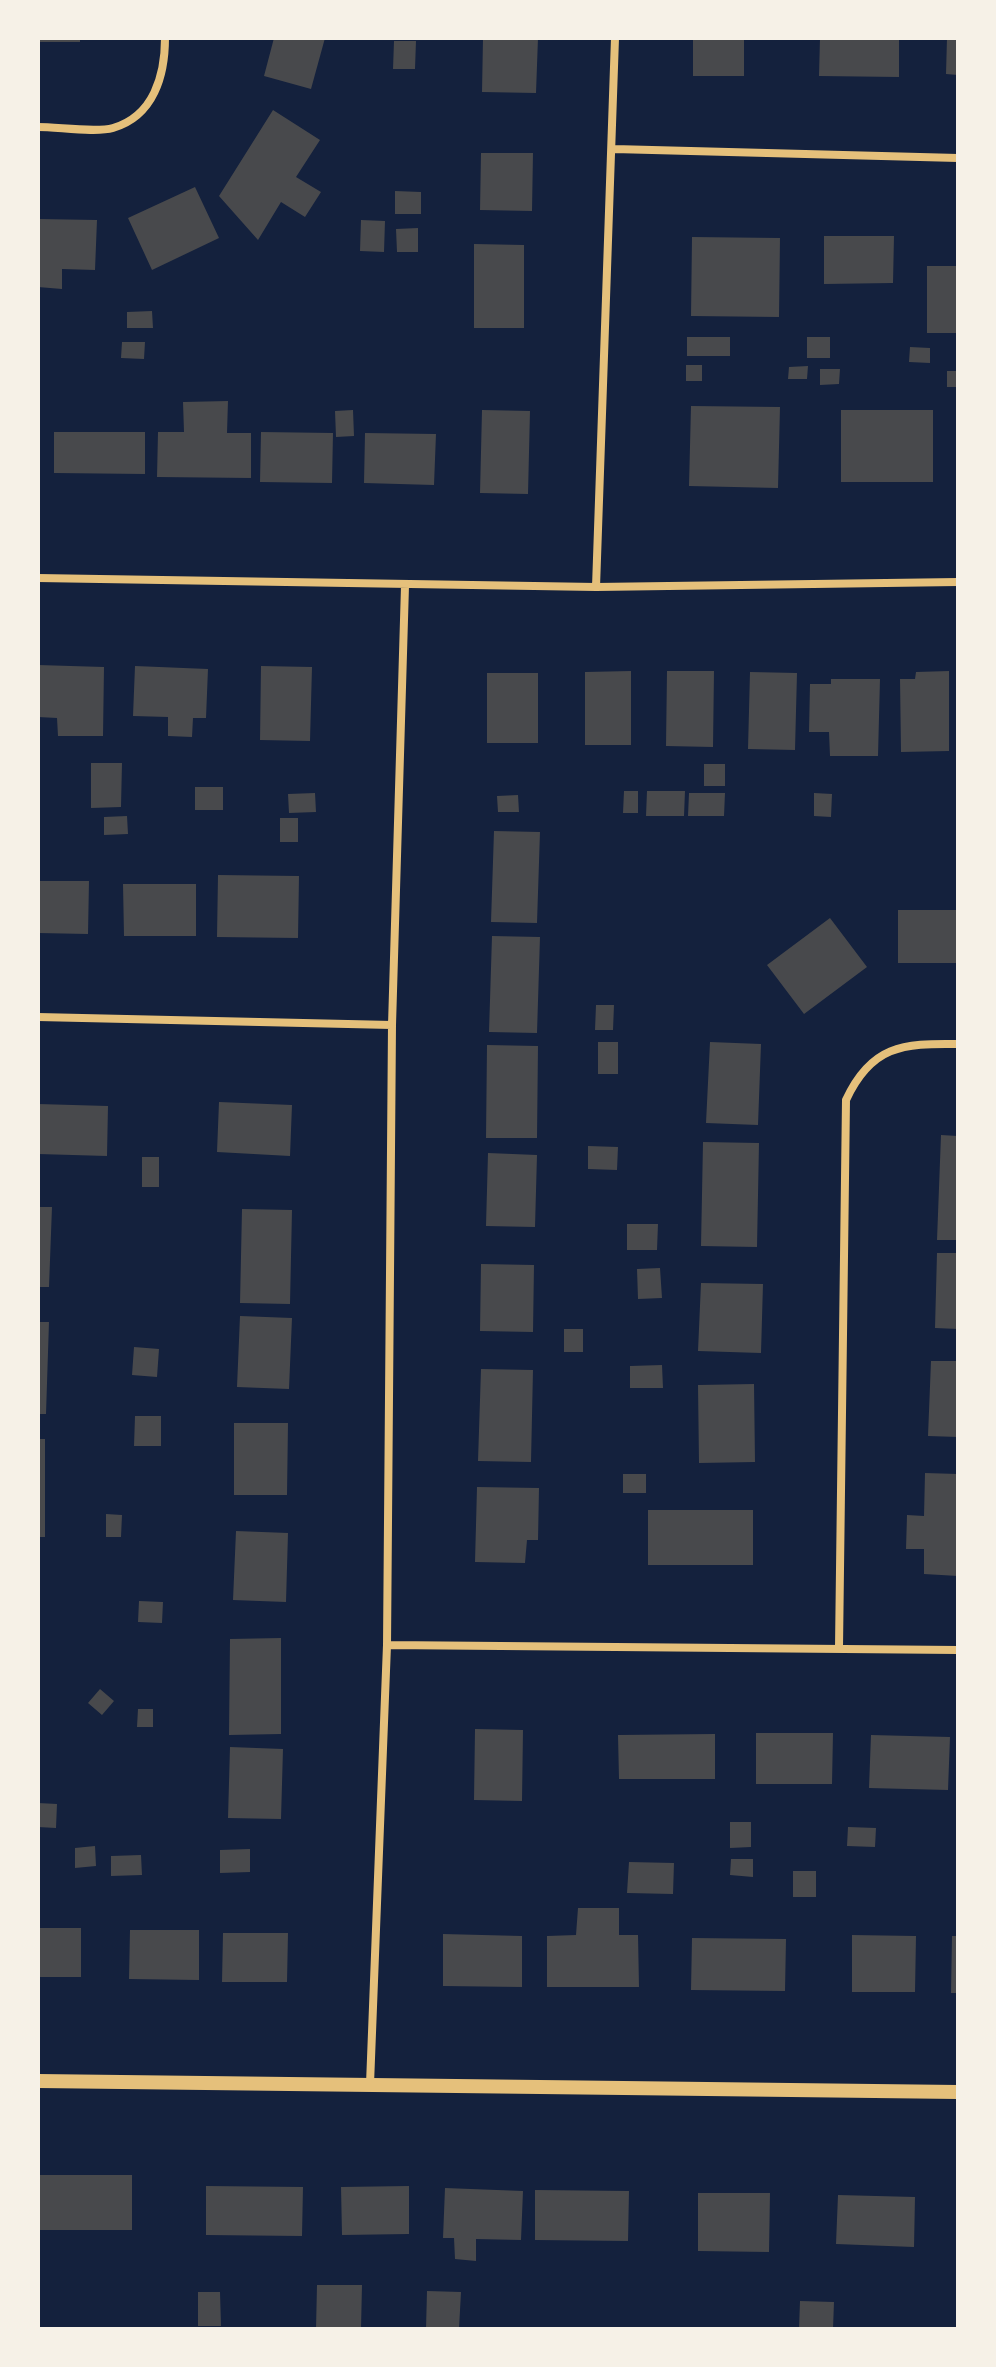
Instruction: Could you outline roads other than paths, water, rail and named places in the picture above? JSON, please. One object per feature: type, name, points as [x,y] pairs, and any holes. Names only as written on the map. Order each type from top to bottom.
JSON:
[{"type":"street","points":[[38,127],[112,129],[137,116],[157,91],[165,68],[165,38]]},
{"type":"street","points":[[596,587],[614,149],[615,38]]},
{"type":"street","points":[[614,149],[958,158]]},
{"type":"street","points":[[38,578],[596,587],[958,582]]},
{"type":"street","points":[[370,2084],[387,1645],[392,1025],[405,586]]},
{"type":"street","points":[[38,1017],[392,1025]]},
{"type":"street","points":[[839,1647],[846,1100],[857,1075],[878,1054],[898,1048],[958,1044]]},
{"type":"street","points":[[387,1645],[958,1650]]},
{"type":"street","points":[[38,2081],[958,2092]]}]
